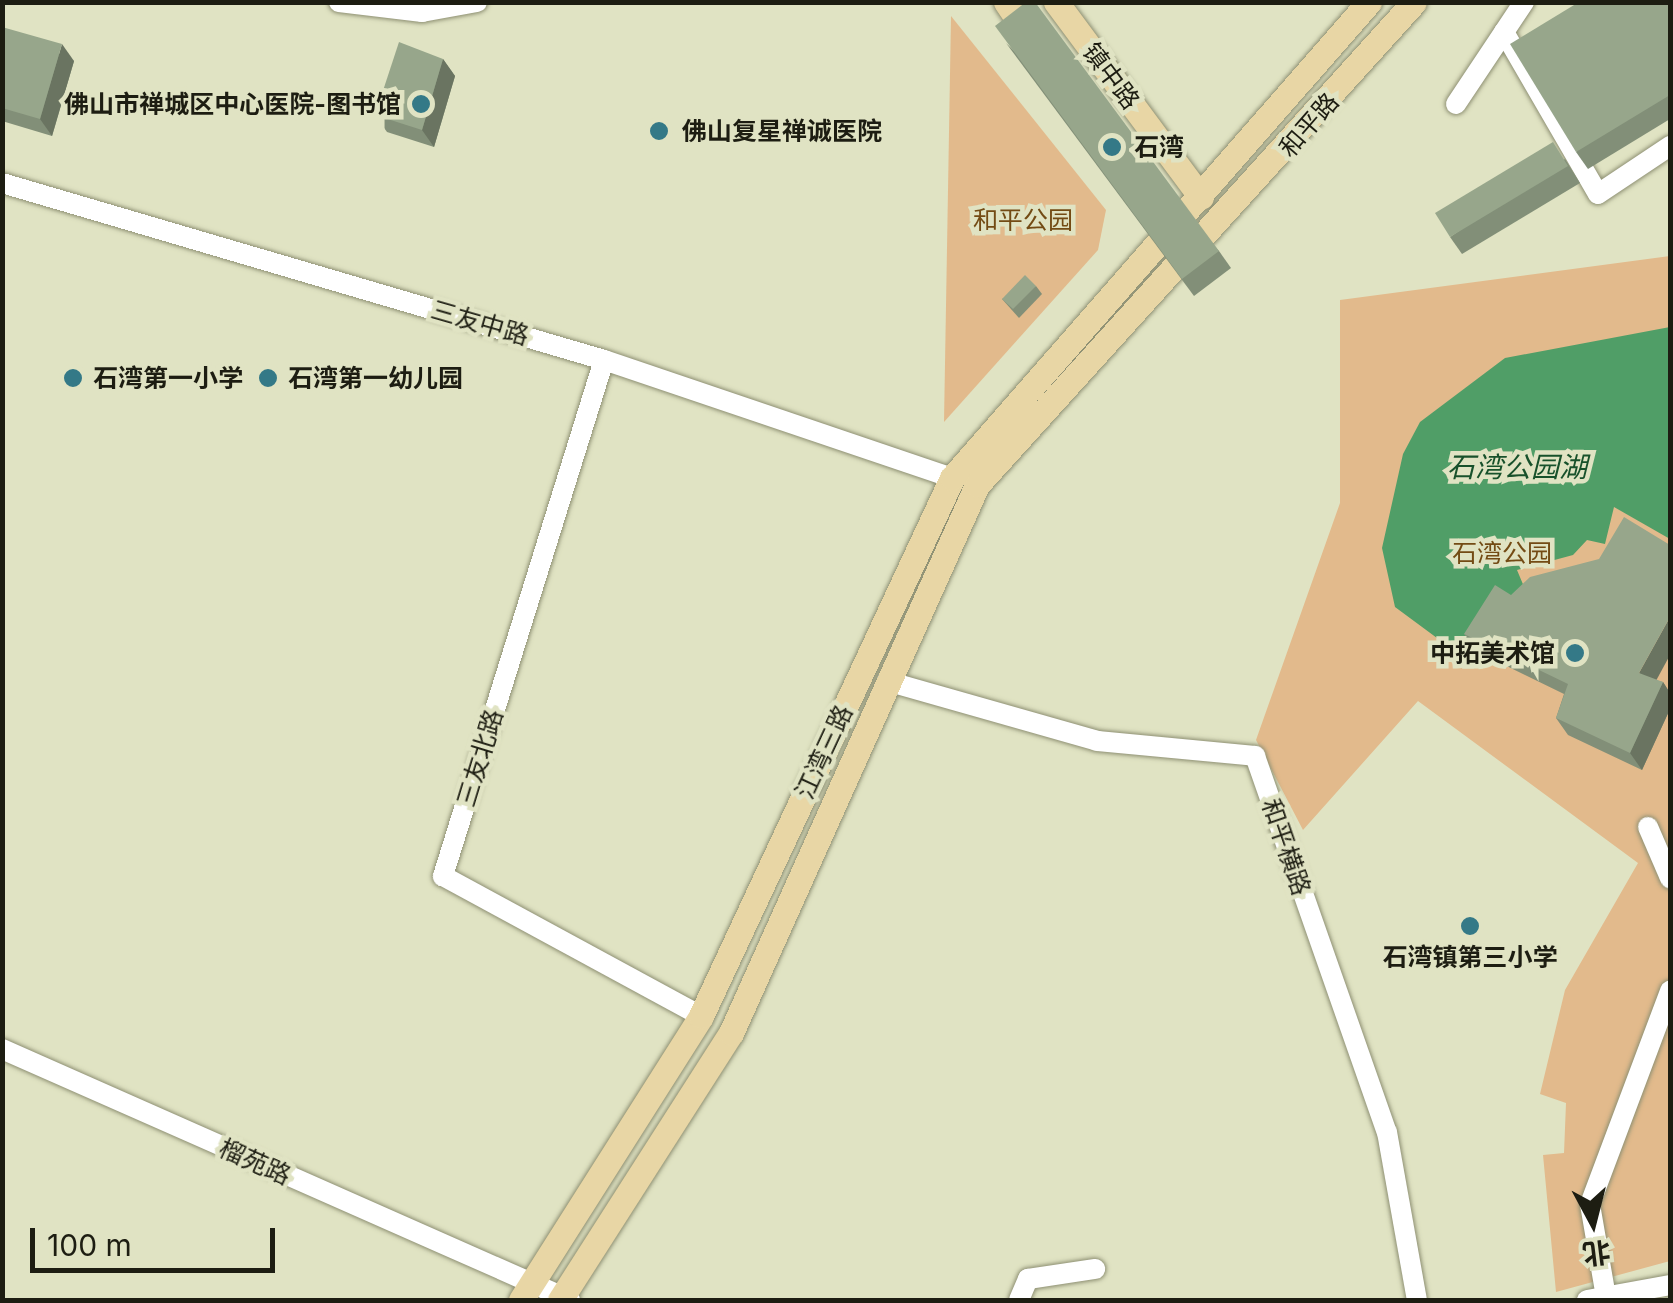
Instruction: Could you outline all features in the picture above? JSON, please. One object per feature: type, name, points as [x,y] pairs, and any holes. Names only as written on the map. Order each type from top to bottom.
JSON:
[{"type":"main road","name":"镇中路","points":[[1006,2],[1048,64]]},
{"type":"main road","name":"镇中路","points":[[1056,2],[1201,198]]},
{"type":"main road","name":"和平路","points":[[1169,236],[1369,2]]},
{"type":"main road","name":"和平路","points":[[1202,246],[1414,2]]},
{"type":"main road","points":[[1152,210],[1169,236],[1202,246],[1201,198]]},
{"type":"main road","name":"江湾三路","points":[[527,1291],[701,1016],[952,478],[1169,236]]},
{"type":"main road","name":"江湾三路","points":[[564,1299],[731,1033],[977,484],[1202,246]]},
{"type":"street","points":[[339,2],[422,12],[476,2]]},
{"type":"street","points":[[1456,104],[1524,2]]},
{"type":"street","points":[[1504,32],[1528,55],[1598,194],[1670,146]]},
{"type":"street","name":"三友中路","points":[[2,183],[604,360],[952,478]]},
{"type":"street","name":"三友北路","points":[[604,360],[443,876],[701,1016]]},
{"type":"street","name":"和平横路","points":[[887,681],[1096,741],[1255,756],[1387,1132],[1417,1300]]},
{"type":"street","points":[[1648,827],[1670,878]]},
{"type":"street","points":[[1670,991],[1590,1204],[1596,1299],[1670,1285]]},
{"type":"street","name":"榴苑路","points":[[2,1049],[527,1291],[564,1299]]},
{"type":"street","points":[[1018,1300],[1028,1278],[1095,1269]]},
{"type":"green space","name":"和平公园","points":[[951,16],[1106,210],[1098,250],[944,422]]},
{"type":"green space","name":"石湾公园","points":[[1670,256],[1670,1261],[1556,1292],[1543,1155],[1564,1153],[1566,1103],[1540,1094],[1565,990],[1638,863],[1418,701],[1303,830],[1256,740],[1340,503],[1340,300]]},
{"type":"water","name":"石湾公园湖","points":[[1670,327],[1670,539],[1614,507],[1605,544],[1587,540],[1573,555],[1517,570],[1527,594],[1494,602],[1460,655],[1395,607],[1382,548],[1403,454],[1420,422],[1505,358]]},
{"type":"building","name":"石湾","points":[[1026,2],[1035,2],[1219,251],[1182,279],[995,26]]},
{"type":"building","points":[[1579,2],[1670,2],[1670,95],[1576,152],[1510,44]]},
{"type":"building","points":[[2,27],[62,44],[40,119],[2,108]]},
{"type":"building","points":[[399,42],[443,59],[422,130],[375,115]]},
{"type":"building","points":[[1553,142],[1568,166],[1450,237],[1435,213]]},
{"type":"building","points":[[1025,275],[1036,286],[1013,309],[1002,299]]},
{"type":"building","name":"中拓美术馆","points":[[1624,517],[1670,545],[1670,617],[1639,673],[1663,682],[1630,753],[1556,718],[1568,684],[1464,634],[1495,585],[1511,595],[1530,577],[1599,559]]},
{"type":"place","name":"佛山市禅城区中心医院-图书馆","points":[[421,104]]},
{"type":"place","name":"佛山复星禅诚医院","points":[[659,131]]},
{"type":"place","name":"石湾","points":[[1112,147]]},
{"type":"place","name":"石湾第一小学","points":[[73,378]]},
{"type":"place","name":"石湾第一幼儿园","points":[[268,378]]},
{"type":"place","name":"中拓美术馆","points":[[1575,653]]},
{"type":"place","name":"石湾镇第三小学","points":[[1470,926]]}]
